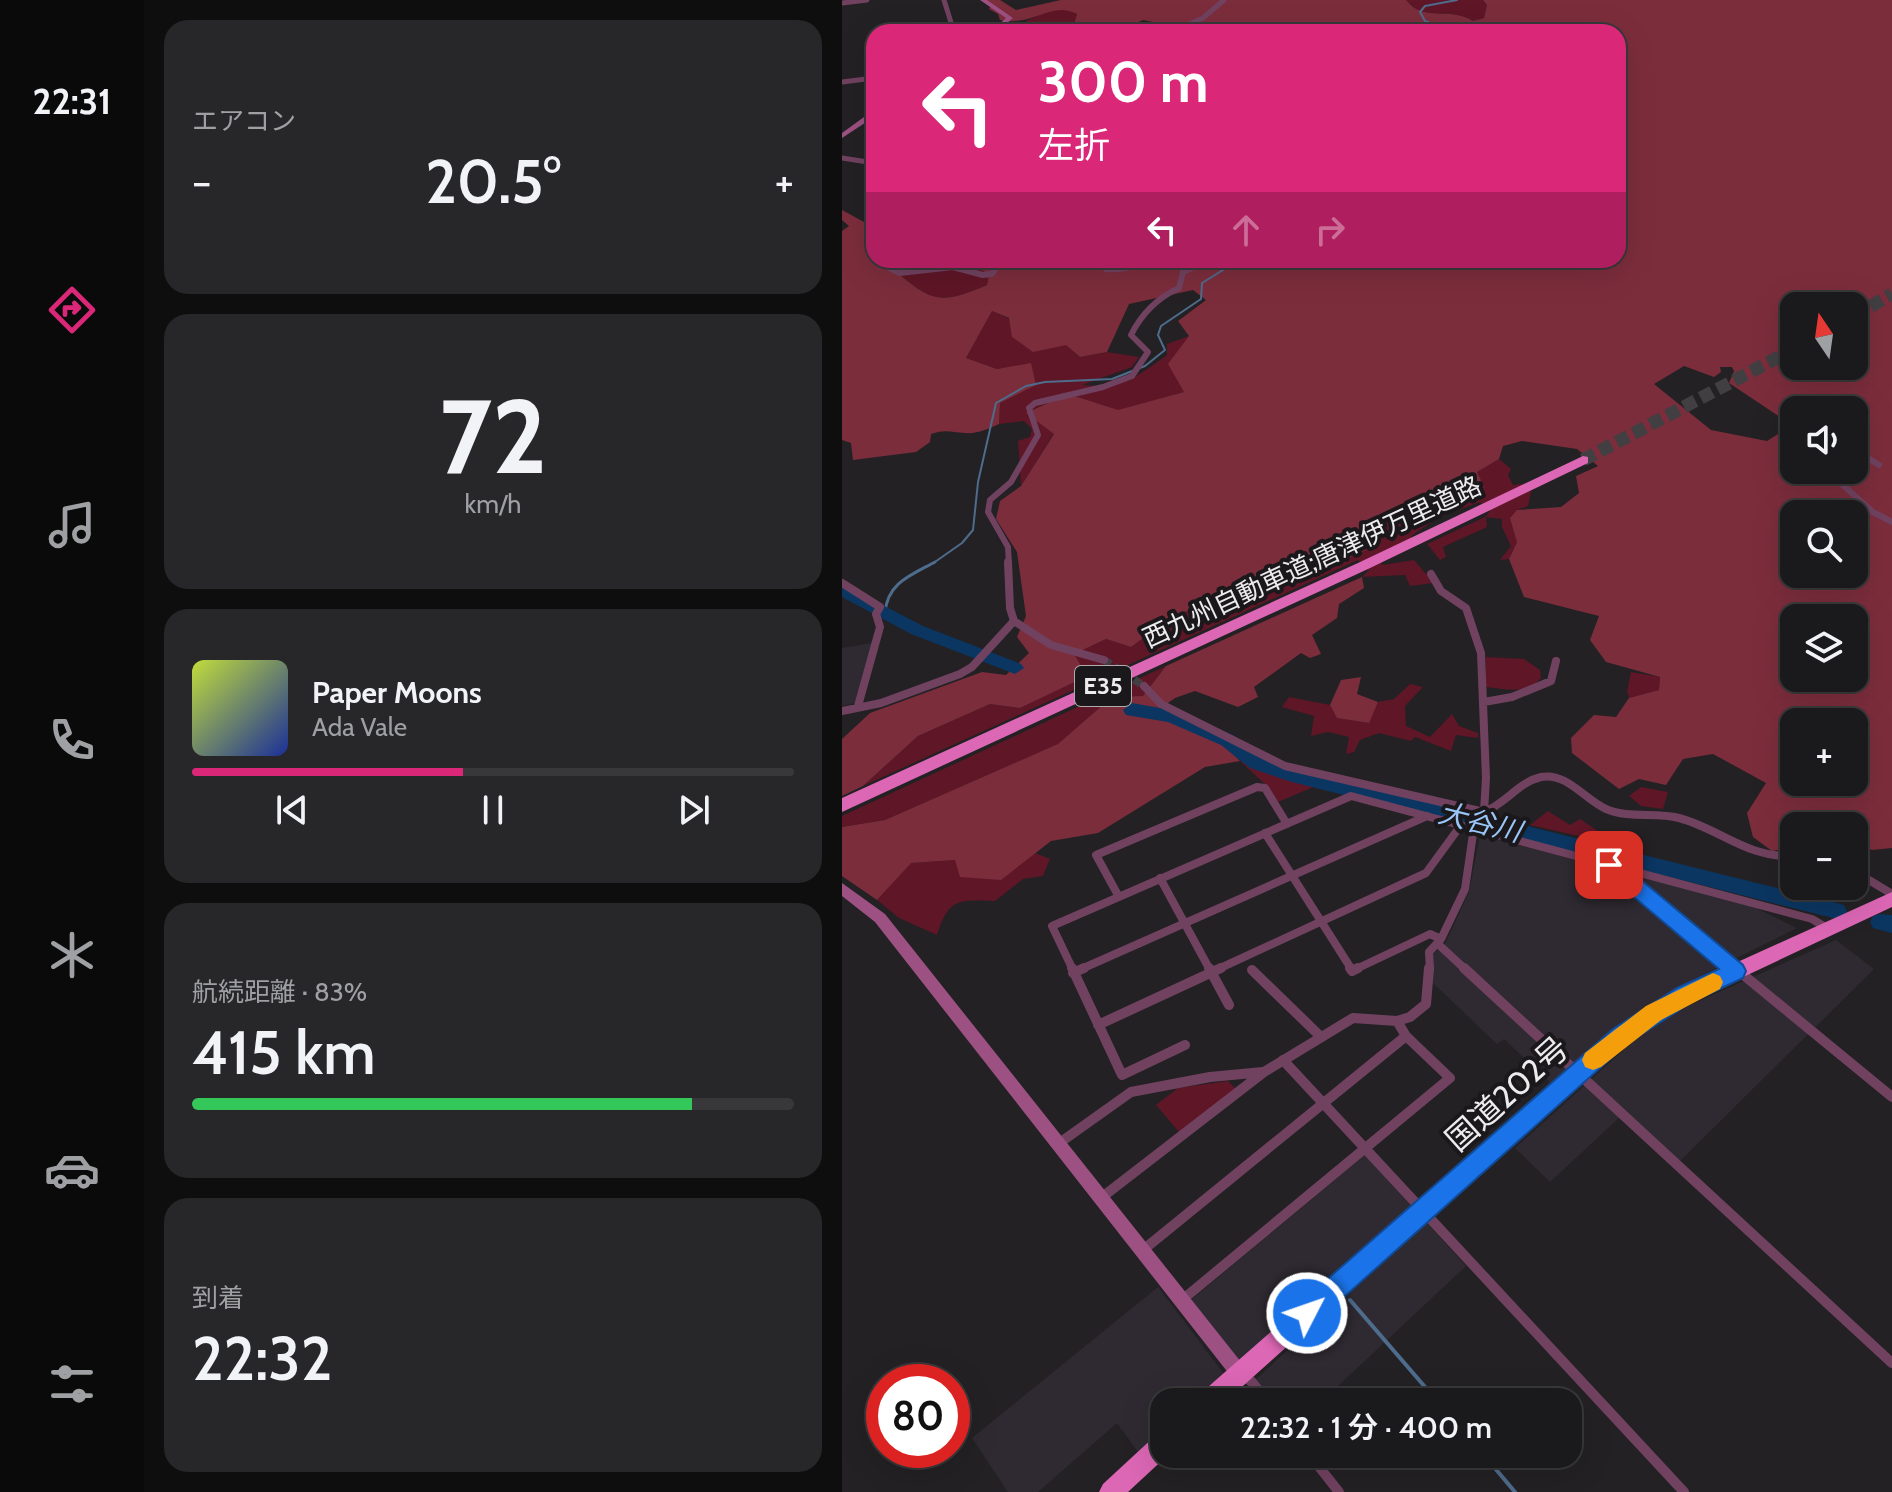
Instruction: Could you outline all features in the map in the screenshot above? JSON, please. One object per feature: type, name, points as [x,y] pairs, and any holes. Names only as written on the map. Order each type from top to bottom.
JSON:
[{"type":"highway","name":"西九州自動車道;唐津伊万里道路","points":[[842,805],[1363,566],[1583,460]]},
{"type":"highway","name":"国道202号","points":[[1223,1388],[1578,1073],[1654,1013],[1892,896]]},
{"type":"highway","points":[[1111,1492],[1150,1456]]},
{"type":"street","points":[[842,3],[867,0]]},
{"type":"street","points":[[944,0],[952,24]]},
{"type":"street","points":[[983,0],[1010,18],[1003,24]]},
{"type":"street","points":[[1189,24],[1203,18],[1224,0]]},
{"type":"street","points":[[842,82],[866,80]]},
{"type":"street","points":[[842,136],[866,120]]},
{"type":"street","points":[[842,158],[866,162]]},
{"type":"street","points":[[889,268],[900,273],[944,268]]},
{"type":"street","points":[[957,268],[983,275],[992,274],[996,268]]},
{"type":"street","points":[[1105,268],[1127,268]]},
{"type":"street","points":[[1104,660],[1051,645],[1014,621],[1010,608],[1008,547],[988,512],[990,500],[1011,482],[1038,435],[1038,428],[1028,414],[1029,408],[1066,394],[1103,387],[1138,368],[1148,352],[1146,347],[1134,340],[1131,335],[1134,329],[1158,298],[1179,288],[1183,272],[1191,268]]},
{"type":"street","points":[[1868,458],[1879,465]]},
{"type":"street","points":[[1845,484],[1863,505],[1892,522]]},
{"type":"street","points":[[1431,574],[1441,591],[1466,608],[1481,653],[1484,702],[1481,821]]},
{"type":"street","points":[[842,583],[879,604],[880,627],[858,706]]},
{"type":"street","points":[[842,711],[881,703],[960,674],[978,660],[1014,621]]},
{"type":"street","points":[[1484,702],[1512,697],[1551,681],[1556,661]]},
{"type":"street","points":[[1144,686],[1161,704],[1272,761],[1481,821],[1609,865],[1812,919],[1828,929]]},
{"type":"street","points":[[1101,1198],[1264,1072],[1321,1037],[1353,1018],[1397,1021],[1410,1017],[1426,1004],[1430,987],[1429,952],[1440,941],[1465,889],[1473,834],[1481,821],[1537,778],[1551,777],[1606,809],[1629,814],[1653,812],[1683,819],[1767,856],[1780,856]]},
{"type":"street","points":[[1119,897],[1096,855],[1257,787],[1265,788],[1287,824]]},
{"type":"street","points":[[1185,1045],[1122,1075],[1052,926],[1351,796],[1461,825],[1481,821]]},
{"type":"street","points":[[1073,973],[1427,816]]},
{"type":"street","points":[[1098,1025],[1426,873],[1461,825]]},
{"type":"street","points":[[1265,833],[1352,971],[1430,934],[1440,941],[1892,1363]]},
{"type":"street","points":[[1609,865],[1892,1097]]},
{"type":"street","points":[[1160,878],[1229,1005]]},
{"type":"street","points":[[1868,880],[1892,896]]},
{"type":"street","points":[[842,888],[880,918],[1239,1373],[1257,1388]]},
{"type":"street","points":[[1252,970],[1321,1037]]},
{"type":"street","points":[[1182,1301],[1450,1078],[1406,1036],[1397,1021]]},
{"type":"street","points":[[1142,1250],[1406,1036]]},
{"type":"street","points":[[1283,1060],[1684,1492]]},
{"type":"street","points":[[1058,1144],[1131,1092],[1210,1077],[1264,1072]]},
{"type":"street","points":[[1320,1468],[1339,1492]]},
{"type":"shaded area","points":[[986,0],[1000,0],[1016,10],[1061,0],[1406,0],[1421,11],[1455,15],[1473,21],[1484,18],[1487,5],[1483,0],[1892,0],[1892,848],[1868,848],[1868,812],[1780,812],[1780,850],[1772,851],[1753,837],[1747,813],[1766,783],[1713,754],[1683,759],[1666,785],[1639,779],[1619,789],[1572,753],[1571,738],[1594,715],[1616,717],[1629,698],[1659,690],[1660,677],[1606,662],[1590,640],[1599,616],[1524,597],[1509,559],[1517,542],[1510,518],[1517,510],[1561,507],[1579,493],[1576,476],[1598,466],[1577,449],[1522,441],[1503,446],[1499,459],[1477,472],[1484,487],[1466,502],[1438,496],[1364,533],[1366,550],[1346,559],[1330,554],[1172,617],[1131,647],[1106,639],[1074,654],[1087,676],[1020,708],[990,704],[918,736],[863,786],[842,796],[842,739],[870,713],[982,672],[1006,675],[1029,653],[1017,637],[1026,616],[1017,552],[996,519],[1000,501],[1021,486],[1054,434],[1026,413],[1068,394],[1118,410],[1184,392],[1168,364],[1189,336],[1178,321],[1206,300],[1193,290],[1129,304],[1107,352],[1080,357],[1066,345],[1033,352],[1012,337],[1009,318],[992,311],[966,358],[997,369],[1031,363],[1036,385],[1000,403],[999,424],[991,428],[969,433],[936,432],[931,434],[930,442],[916,452],[853,460],[851,443],[842,440],[842,231],[849,226],[842,220],[842,210],[866,222],[866,268],[891,268],[925,293],[945,298],[987,285],[989,275],[979,268],[1626,268],[1626,24],[1162,24],[1143,20],[1134,24],[1074,24],[1077,14],[1068,11],[1059,10],[1012,21],[1000,20],[998,14],[989,9],[992,4]]},
{"type":"shaded area","points":[[1406,0],[1483,0],[1487,5],[1484,18],[1473,21],[1455,15],[1421,11]]},
{"type":"shaded area","points":[[1068,8],[1077,14],[1074,24],[1025,24],[1047,11]]},
{"type":"shaded area","points":[[891,268],[979,268],[989,275],[987,285],[945,298],[935,297],[915,287]]},
{"type":"shaded area","points":[[992,311],[1066,345],[1080,357],[1107,352],[1139,357],[1132,367],[1082,385],[1108,385],[1128,380],[1167,355],[1167,344],[1189,336],[1184,392],[1118,411],[1068,394],[1027,412],[1054,433],[1021,486],[1018,441],[1030,437],[1032,429],[1024,421],[999,424],[1000,403],[1035,385],[1031,364],[997,369],[966,358]]},
{"type":"shaded area","points":[[1499,459],[1511,469],[1508,475],[1513,485],[1521,484],[1531,492],[1528,506],[1517,510],[1517,542],[1509,559],[1500,560],[1511,546],[1502,527],[1502,519],[1486,517],[1487,527],[1443,547],[1446,557],[1440,560],[1427,544],[1485,517],[1490,511],[1480,502],[1439,517],[1411,536],[1417,545],[1378,555],[1382,565],[1414,560],[1434,583],[1410,586],[1405,575],[1362,577],[1369,570],[1358,560],[863,786],[918,736],[990,704],[1020,708],[1086,675],[1073,654],[1106,639],[1131,647],[1172,617],[1330,554]]},
{"type":"shaded area","points":[[1362,577],[1364,588],[1339,604],[1337,618],[1312,635],[1321,654],[1310,658],[1301,653],[1254,687],[1258,697],[1238,707],[1195,691],[1175,698],[1152,714],[1221,742],[1240,761],[1205,767],[1098,833],[1051,841],[1001,880],[960,877],[955,860],[911,863],[877,900],[842,876],[842,827],[885,820],[1058,744],[1112,697],[1143,696],[1166,666]]},
{"type":"shaded area","points":[[872,643],[855,703],[842,706],[842,648]]},
{"type":"shaded area","points":[[1486,657],[1524,659],[1540,670],[1541,678],[1523,689],[1486,687]]},
{"type":"shaded area","points":[[1166,666],[1143,696],[1112,697],[1059,744],[885,820],[842,827],[842,816]]},
{"type":"shaded area","points":[[1631,672],[1660,677],[1659,690],[1629,698],[1627,691]]},
{"type":"shaded area","points":[[1361,677],[1357,694],[1378,702],[1369,723],[1337,718],[1330,705],[1341,680]]},
{"type":"shaded area","points":[[1410,684],[1423,687],[1405,706],[1406,726],[1430,737],[1452,714],[1459,726],[1478,733],[1478,738],[1456,735],[1451,751],[1415,737],[1411,741],[1379,733],[1360,740],[1354,752],[1346,754],[1349,737],[1328,732],[1311,736],[1314,716],[1282,707],[1289,697],[1330,705],[1338,718],[1368,723],[1378,702],[1394,699]]},
{"type":"shaded area","points":[[1240,761],[1318,785],[1278,802],[1267,786]]},
{"type":"shaded area","points":[[1641,787],[1668,792],[1663,809],[1641,806],[1629,796]]},
{"type":"shaded area","points":[[1548,811],[1570,825],[1580,819],[1601,833],[1601,841],[1530,825]]},
{"type":"shaded area","points":[[1480,835],[1752,906],[1797,928],[1678,987],[1623,1023],[1553,1085],[1504,1039],[1497,1044],[1433,983],[1433,954],[1445,944],[1469,892]]},
{"type":"shaded area","points":[[1035,853],[1050,859],[1043,876],[1023,879],[995,901],[957,903],[946,914],[937,935],[899,918],[877,900],[910,863],[955,860],[1000,880]]},
{"type":"shaded area","points":[[1836,940],[1874,969],[1679,1162],[1621,1116],[1550,1182],[1515,1148],[1637,1038],[1690,1005]]},
{"type":"shaded area","points":[[1228,1081],[1236,1089],[1180,1133],[1156,1105],[1178,1088]]},
{"type":"shaded area","points":[[1365,1155],[1414,1209],[1239,1362],[1191,1300]]},
{"type":"shaded area","points":[[1427,1223],[1466,1266],[1336,1388],[1262,1388],[1255,1380]]},
{"type":"shaded area","points":[[1158,1287],[1224,1374],[1209,1388],[1150,1388],[1150,1441],[1138,1452],[1117,1423],[1038,1492],[1008,1492],[972,1438]]},
{"type":"waterway","points":[[1432,24],[1425,21],[1420,12],[1425,6],[1457,0]]},
{"type":"waterway","points":[[934,562],[962,543],[973,530],[978,482],[996,403],[1026,386],[1045,382],[1112,379],[1145,366],[1165,350],[1158,335],[1161,326],[1201,299],[1202,283],[1226,268]]},
{"type":"waterway","points":[[885,613],[895,587],[934,562]]},
{"type":"waterway","name":"大谷川","points":[[842,590],[917,630],[1015,668]]},
{"type":"waterway","name":"大谷川","points":[[1132,710],[1171,716],[1227,740],[1256,763],[1292,775],[1837,911]]},
{"type":"waterway","name":"大谷川","points":[[1880,922],[1892,924]]},
{"type":"waterway","points":[[1350,1300],[1426,1388]]},
{"type":"waterway","points":[[1495,1468],[1515,1492]]},
{"type":"tunnel","points":[[1868,308],[1892,294]]},
{"type":"tunnel","points":[[1583,460],[1780,356]]},
{"type":"tunnel","points":[[1104,660],[1144,686]]},
{"type":"slow traffic","points":[[1593,1060],[1654,1013],[1713,982]]},
{"type":"route","points":[[1307,1313],[1621,1036],[1685,995],[1736,971],[1609,865]]}]
